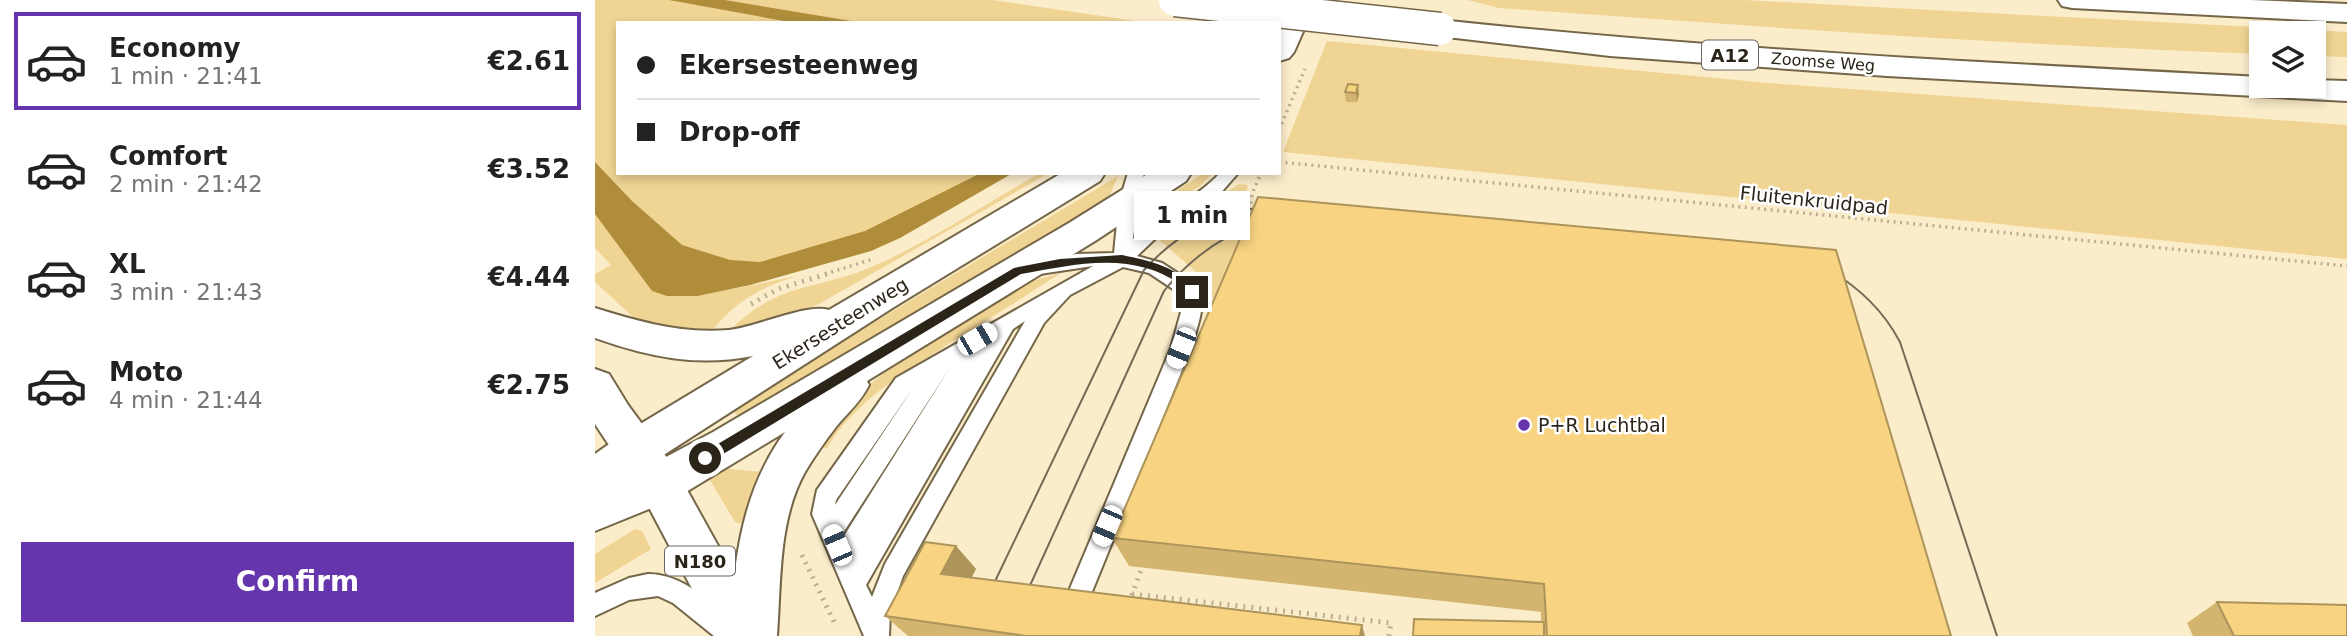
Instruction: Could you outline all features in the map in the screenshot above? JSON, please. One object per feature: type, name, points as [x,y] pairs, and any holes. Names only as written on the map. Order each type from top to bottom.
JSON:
[{"type":"main road","name":"Zoomse Weg","points":[[1174,0],[1610,47],[1887,67],[2340,91]]},
{"type":"main road","points":[[1257,21],[1267,0]]},
{"type":"main road","points":[[1281,48],[1303,0]]},
{"type":"main road","points":[[2072,0],[2347,13]]},
{"type":"main road","name":"Ekersesteenweg","points":[[595,510],[649,466],[881,296],[1085,175]]},
{"type":"main road","name":"Ekersesteenweg","points":[[595,479],[649,466],[926,348],[1018,271],[1132,188],[1168,175]]},
{"type":"main road","points":[[595,323],[667,346],[709,348],[773,335],[881,296]]},
{"type":"main road","points":[[752,636],[762,537],[771,499],[788,462],[820,416],[842,391],[926,348]]},
{"type":"main road","name":"N180","points":[[595,386],[613,417],[649,466],[743,636]]},
{"type":"lane","points":[[877,636],[831,531],[926,348],[977,339],[1122,259],[1156,229],[1213,191],[1228,175]]},
{"type":"lane","points":[[1122,259],[1132,188]]},
{"type":"lane","points":[[1018,271],[1072,262],[1122,259],[1149,265],[1175,276],[1192,292],[1191,312],[1181,348],[1062,636]]},
{"type":"lane","points":[[877,636],[878,613],[893,572],[1037,318],[1063,290]]},
{"type":"lane","points":[[854,584],[1007,322]]},
{"type":"lane","points":[[843,559],[977,339]]},
{"type":"lane","points":[[595,605],[643,586],[669,587],[733,636]]},
{"type":"path","points":[[1281,126],[1288,110]]},
{"type":"path","name":"Fluitenkruidpad","points":[[1281,162],[2347,266]]},
{"type":"path","points":[[1249,225],[1252,194],[1260,175]]},
{"type":"path","points":[[709,348],[741,311],[759,298],[798,282],[882,256]]},
{"type":"path","points":[[1126,612],[1147,555]]},
{"type":"path","points":[[1132,594],[1391,624],[1389,636]]},
{"type":"shaded area","points":[[595,0],[992,0],[1135,21],[616,21],[616,175],[991,175],[779,269],[628,257],[652,291],[698,296],[797,276],[771,285],[748,298],[728,313],[710,334],[648,325],[632,316],[595,282],[595,274],[611,265],[595,248]]},
{"type":"shaded area","points":[[669,0],[725,0],[851,21],[784,21]]},
{"type":"shaded area","points":[[1468,0],[1744,0],[2249,27],[2249,53],[2071,46],[1499,8]]},
{"type":"shaded area","points":[[2326,31],[2347,32],[2347,57],[2326,56]]},
{"type":"shaded area","points":[[1327,41],[1768,83],[2347,125],[2347,259],[1283,152]]},
{"type":"shaded area","points":[[595,162],[632,201],[682,245],[730,260],[760,262],[865,231],[977,175],[1010,175],[900,238],[871,251],[750,285],[698,296],[667,296],[652,291],[595,214]]},
{"type":"shaded area","points":[[1037,175],[1045,175],[817,305],[787,316],[731,329],[749,313],[784,294],[876,265],[938,233]]},
{"type":"shaded area","points":[[1201,175],[1211,175],[1200,186],[1146,218],[1144,212]]},
{"type":"shaded area","points":[[1118,176],[1109,197],[741,420],[731,408]]},
{"type":"shaded area","points":[[1239,184],[1248,185],[1239,218],[1241,275],[1217,307],[1202,277],[1156,237]]},
{"type":"shaded area","points":[[1061,273],[883,388],[853,415],[827,448],[814,448],[862,391],[884,373],[1031,281]]},
{"type":"shaded area","points":[[718,462],[729,469],[762,472],[751,497],[747,520],[739,524],[735,522],[707,475]]},
{"type":"shaded area","points":[[635,529],[642,531],[651,549],[595,583],[595,554]]},
{"type":"building","points":[[1348,84],[1358,85],[1356,93],[1345,92]]},
{"type":"building","name":"P+R Luchtbal","points":[[1258,197],[1836,250],[1951,636],[1547,636],[1544,584],[1112,538]]},
{"type":"building","points":[[925,542],[956,546],[941,574],[1362,625],[1360,636],[1026,636],[885,616]]},
{"type":"building","points":[[2217,602],[2347,605],[2347,636],[2234,636]]},
{"type":"building","points":[[1414,619],[1544,622],[1544,636],[1413,636]]},
{"type":"tram line","points":[[987,598],[1144,270],[1172,244],[1203,224],[1237,212],[1275,206]]},
{"type":"tram line","points":[[1007,636],[1164,291],[1185,268],[1209,248],[1264,220]]},
{"type":"tram line","points":[[1830,270],[1870,301],[1900,342],[1997,636]]},
{"type":"place","name":"P+R Luchtbal","points":[[1524,425]]},
{"type":"route","points":[[705,458],[1018,271],[1060,263],[1122,259],[1149,265],[1175,276],[1192,292]]}]
